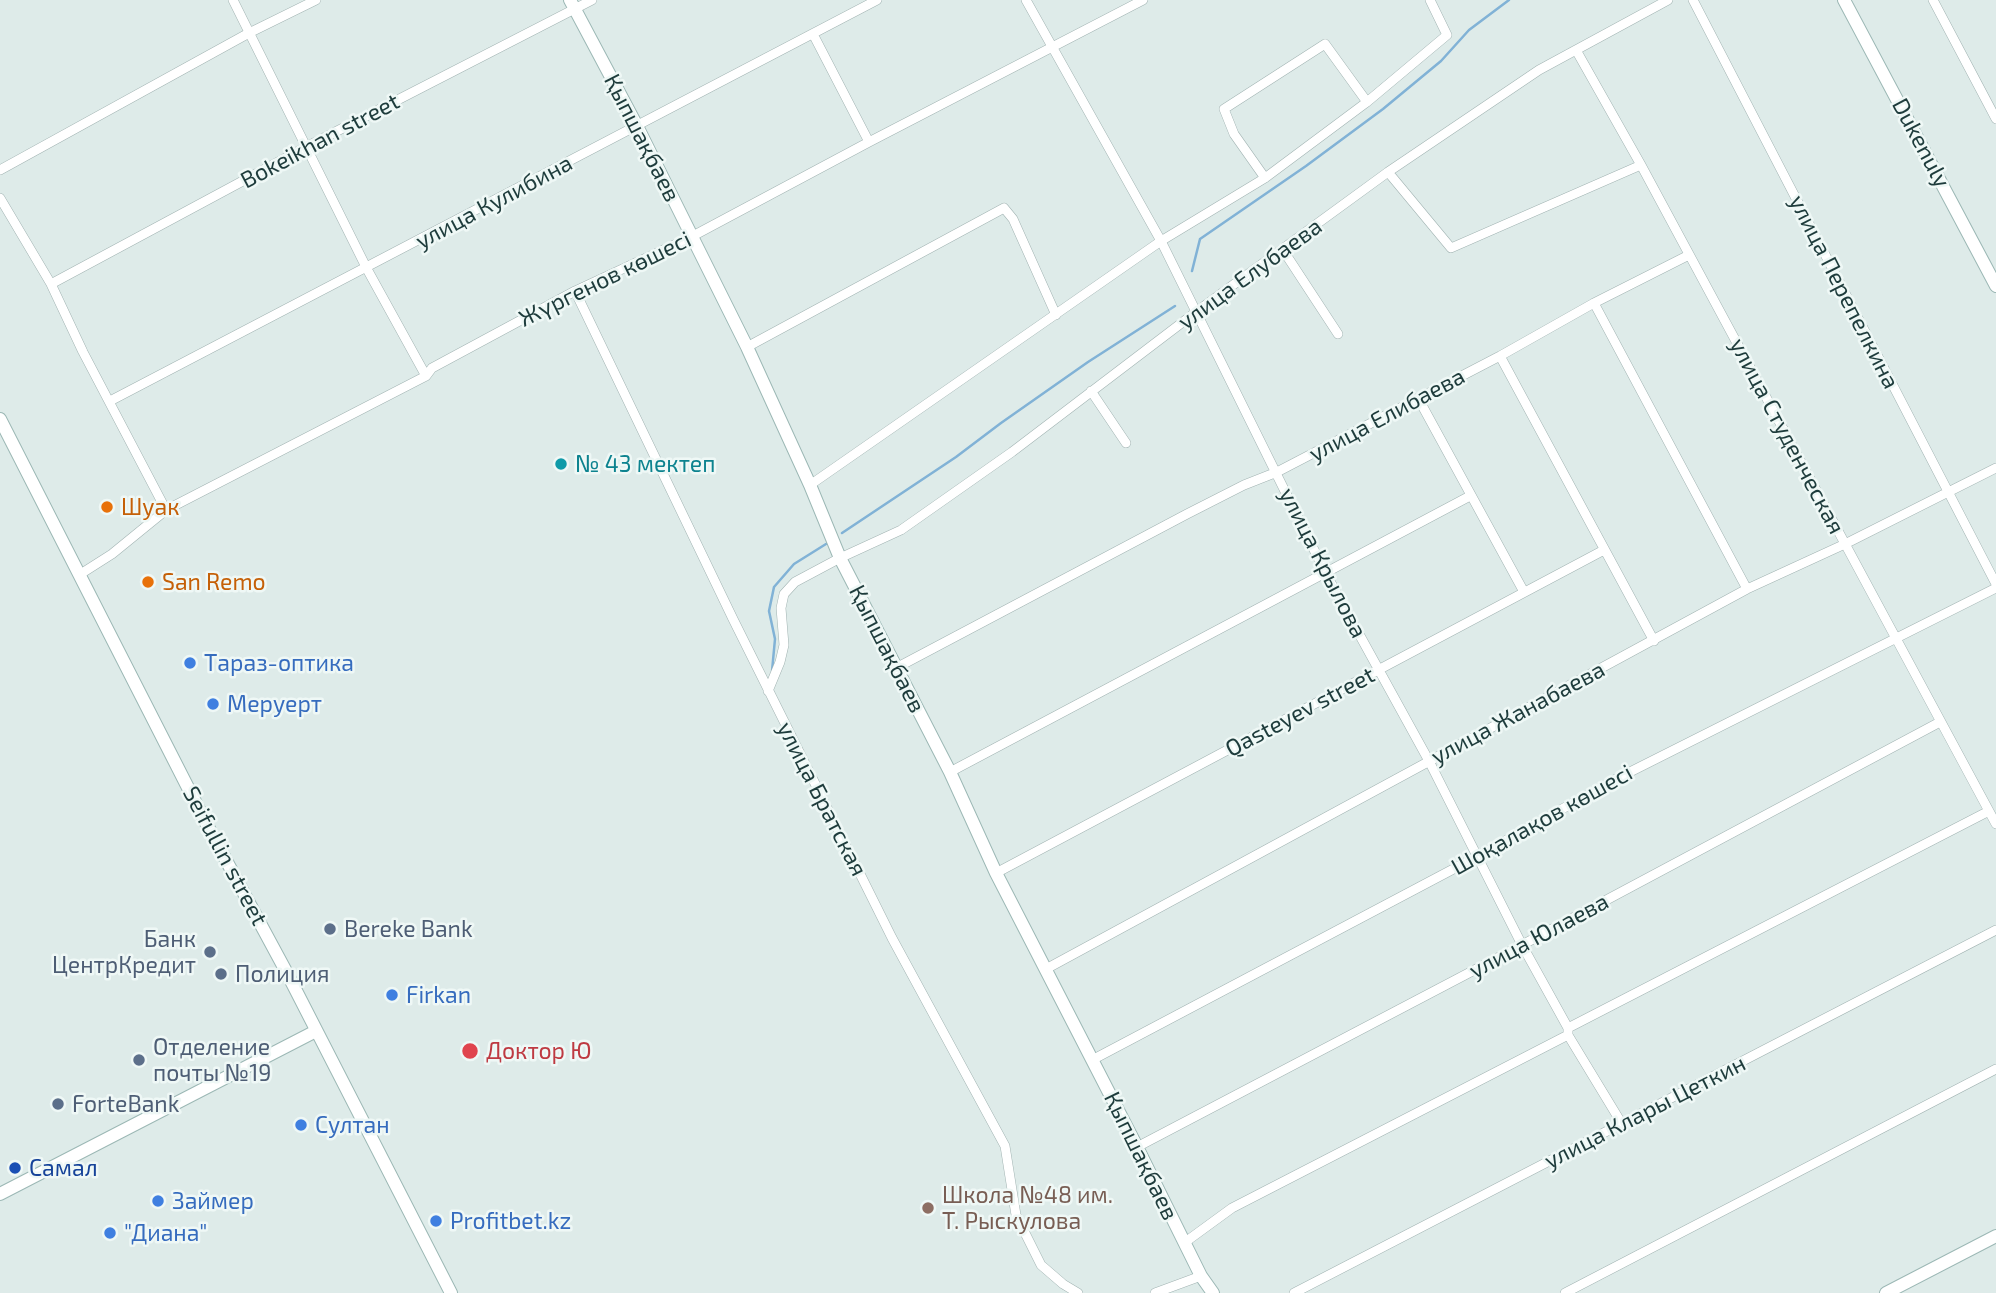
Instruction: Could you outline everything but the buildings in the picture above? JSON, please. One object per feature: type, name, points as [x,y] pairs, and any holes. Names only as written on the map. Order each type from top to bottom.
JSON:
[{"type":"street","points":[[233,0],[367,269],[426,376]]},
{"type":"street","points":[[0,170],[249,33],[316,0]]},
{"type":"street","name":"Bokeikhan street","points":[[51,284],[573,4],[592,0]]},
{"type":"street","name":"улица Кулибина","points":[[110,401],[877,0]]},
{"type":"street","name":"улица Крылова","points":[[1026,0],[1161,241],[1326,573],[1429,761],[1568,1032],[1622,1124]]},
{"type":"street","name":"Жүргенов көшесі","points":[[79,575],[112,554],[166,510],[426,376],[432,368],[575,291],[691,237],[1143,0]]},
{"type":"street","points":[[810,485],[1161,241],[1265,178],[1367,102],[1447,35],[1430,0]]},
{"type":"street","name":"улица Елубаева","points":[[768,691],[784,645],[781,608],[784,594],[795,582],[901,530],[1012,452],[1196,312],[1388,172],[1539,70],[1668,0]]},
{"type":"street","name":"улица Перепелкина","points":[[1693,0],[1996,586]]},
{"type":"street","name":"Dukenuly","points":[[1844,0],[1996,286]]},
{"type":"street","points":[[1933,0],[1996,119]]},
{"type":"street","name":"Қыпшақбаев","points":[[573,4],[747,347],[840,558],[950,772],[996,873],[1201,1276],[1213,1293]]},
{"type":"street","points":[[813,34],[869,142]]},
{"type":"street","points":[[1265,178],[1234,134],[1224,109],[1325,44],[1367,102]]},
{"type":"street","name":"улица Студенческая","points":[[1576,50],[1641,165],[1996,824]]},
{"type":"street","points":[[1388,172],[1451,248],[1641,165]]},
{"type":"street","points":[[0,198],[51,284],[83,352],[166,510]]},
{"type":"street","points":[[747,347],[1004,208],[1013,219],[1056,315]]},
{"type":"street","points":[[1283,250],[1338,334]]},
{"type":"street","name":"улица Елибаева","points":[[896,668],[1187,514],[1244,485],[1277,472],[1500,356],[1594,303],[1689,255]]},
{"type":"street","name":"улица Братская","points":[[575,291],[768,691],[892,938],[1005,1146],[1016,1215],[1041,1265],[1078,1293]]},
{"type":"street","points":[[1594,303],[1747,589]]},
{"type":"street","points":[[1500,356],[1654,640]]},
{"type":"street","points":[[1091,391],[1126,443]]},
{"type":"street","points":[[1418,398],[1524,592]]},
{"type":"street","name":"Seifullin street","points":[[0,419],[206,823],[451,1293]]},
{"type":"street","name":"улица Жанабаева","points":[[1046,969],[1747,589],[1845,544],[1996,468]]},
{"type":"street","points":[[950,772],[1470,496]]},
{"type":"street","name":"Qasteyev street","points":[[996,873],[1604,550]]},
{"type":"street","name":"Шоқалақов көшесі","points":[[1092,1060],[1478,856],[1612,781],[1996,586]]},
{"type":"street","name":"улица Юлаева","points":[[1137,1147],[1940,722]]},
{"type":"street","points":[[1184,1243],[1232,1208],[1989,811]]},
{"type":"street","name":"улица Клары Цеткин","points":[[1294,1293],[1996,930]]},
{"type":"street","points":[[0,1194],[316,1031]]},
{"type":"street","points":[[1565,1293],[1996,1069]]},
{"type":"street","points":[[1886,1293],[1996,1236]]},
{"type":"street","points":[[1155,1293],[1201,1276]]},
{"type":"waterway","points":[[1192,271],[1200,239],[1383,109],[1441,61],[1469,30],[1509,0]]},
{"type":"waterway","points":[[842,533],[956,457],[1088,362],[1175,306]]},
{"type":"waterway","points":[[772,671],[775,639],[769,611],[774,587],[794,564],[826,544]]},
{"type":"place","name":"№ 43 мектеп","points":[[561,464]]},
{"type":"place","name":"Шуак","points":[[107,507]]},
{"type":"place","name":"San Remo","points":[[148,582]]},
{"type":"place","name":"Тараз-оптика","points":[[190,663]]},
{"type":"place","name":"Меруерт","points":[[213,704]]},
{"type":"place","name":"Bereke Bank","points":[[330,929]]},
{"type":"place","name":"Банк ЦентрКредит","points":[[210,952]]},
{"type":"place","name":"Полиция","points":[[221,974]]},
{"type":"place","name":"Firkan","points":[[392,995]]},
{"type":"place","name":"Доктор Ю","points":[[470,1051]]},
{"type":"place","name":"Отделение почты №19","points":[[139,1060]]},
{"type":"place","name":"ForteBank","points":[[58,1104]]},
{"type":"place","name":"Султан","points":[[301,1125]]},
{"type":"place","name":"Самал","points":[[15,1168]]},
{"type":"place","name":"Займер","points":[[158,1201]]},
{"type":"place","name":"Школа №48 им. Т. Рыскулова","points":[[928,1208]]},
{"type":"place","name":"Profitbet.kz","points":[[436,1221]]},
{"type":"place","name":"\"Диана\"","points":[[110,1233]]}]
